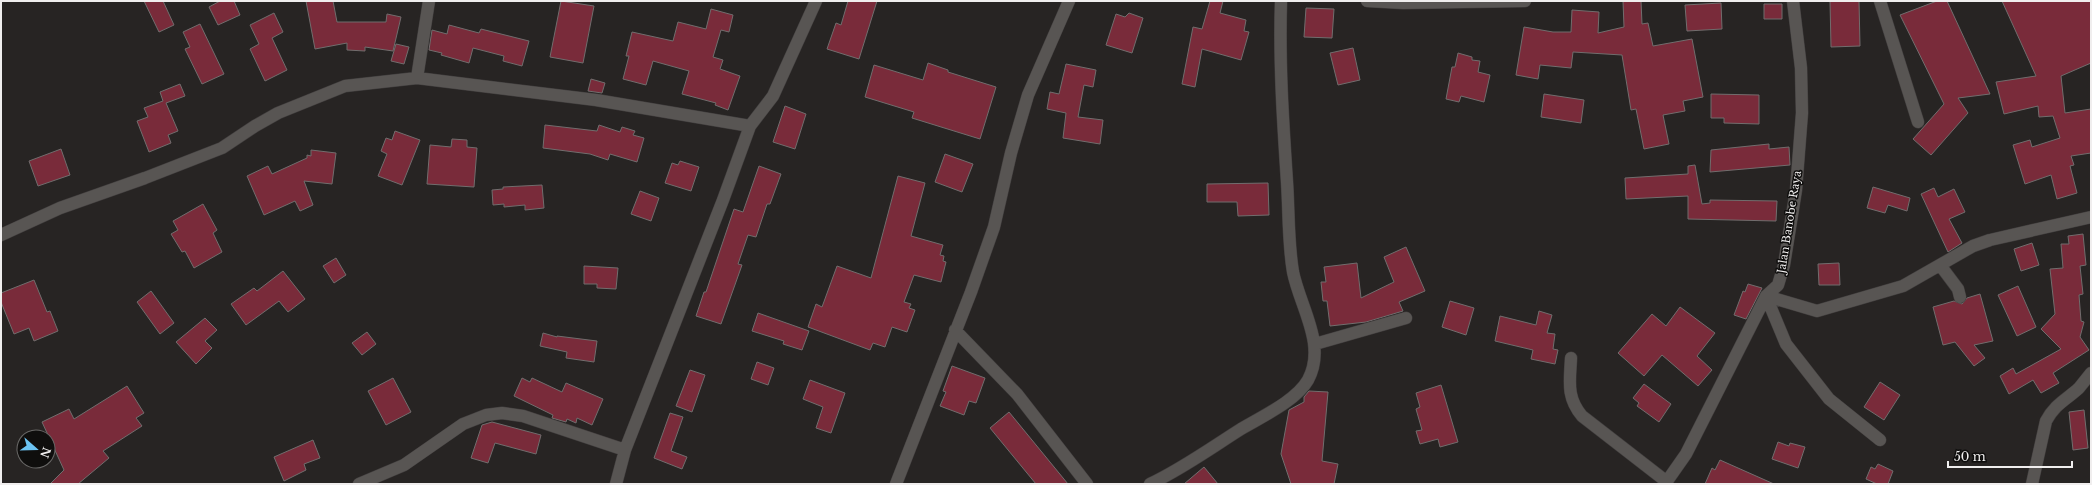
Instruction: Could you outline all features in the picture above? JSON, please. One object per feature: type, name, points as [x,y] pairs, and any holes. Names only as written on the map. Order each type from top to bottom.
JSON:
[{"type":"street","points":[[417,78],[428,1]]},
{"type":"street","points":[[616,484],[625,450],[723,200],[750,126],[773,96],[816,1]]},
{"type":"street","points":[[896,484],[994,227],[1011,153],[1028,95],[1068,1]]},
{"type":"street","points":[[1150,484],[1172,474],[1278,407],[1298,392],[1308,380],[1316,357],[1315,344],[1297,288],[1292,256],[1281,93],[1281,1]]},
{"type":"street","points":[[1367,1],[1411,3],[1525,1]]},
{"type":"street","name":"Jalan Banobe Raya","points":[[1666,483],[1686,454],[1766,296],[1778,285],[1784,265],[1796,190],[1802,113],[1802,83],[1792,1]]},
{"type":"street","points":[[1880,1],[1918,122]]},
{"type":"street","points":[[1,235],[60,208],[145,178],[222,148],[261,122],[313,97],[345,86],[417,78],[596,100],[750,126]]},
{"type":"street","points":[[1766,296],[1817,311],[1903,286],[1973,246],[1990,240],[2091,217]]},
{"type":"street","points":[[1940,265],[1958,289],[1960,297]]},
{"type":"street","points":[[1766,296],[1786,344],[1829,400],[1880,440]]},
{"type":"street","points":[[1315,344],[1406,318]]},
{"type":"street","points":[[956,330],[1017,394],[1087,484]]},
{"type":"street","points":[[1571,358],[1570,390],[1574,406],[1582,416],[1666,483]]},
{"type":"street","points":[[2032,484],[2046,421],[2050,413],[2056,406],[2079,388],[2091,373]]},
{"type":"street","points":[[359,484],[404,465],[463,424],[486,415],[502,413],[523,416],[625,450]]},
{"type":"building","points":[[144,1],[163,1],[174,25],[159,32]]},
{"type":"building","points":[[220,1],[234,1],[240,15],[218,25],[209,7]]},
{"type":"building","points":[[306,1],[333,1],[337,22],[386,22],[387,14],[401,17],[393,51],[365,47],[365,51],[347,50],[347,43],[315,49]]},
{"type":"building","points":[[561,1],[594,6],[583,63],[550,57]]},
{"type":"building","points":[[848,1],[877,1],[859,59],[827,49],[836,23],[841,25]]},
{"type":"building","points":[[1210,1],[1223,1],[1220,13],[1246,20],[1244,31],[1249,32],[1241,60],[1202,49],[1195,87],[1182,84],[1193,27],[1202,29]]},
{"type":"building","points":[[1623,1],[1641,1],[1642,24],[1648,23],[1653,46],[1692,39],[1703,97],[1683,101],[1685,111],[1663,115],[1669,144],[1644,149],[1636,109],[1631,110],[1622,55],[1573,52],[1571,68],[1540,65],[1538,79],[1516,75],[1524,27],[1553,32],[1571,32],[1572,10],[1599,12],[1598,33],[1624,27]]},
{"type":"building","points":[[1830,1],[1859,1],[1860,46],[1831,47]]},
{"type":"building","points":[[1937,1],[1947,1],[1990,94],[1958,98],[1968,113],[1931,155],[1913,139],[1944,104],[1900,15]]},
{"type":"building","points":[[2002,1],[2091,1],[2091,63],[2061,76],[2065,113],[2091,109],[2091,153],[2071,156],[2074,165],[2070,166],[2077,193],[2057,199],[2051,175],[2025,184],[2013,145],[2030,140],[2032,147],[2060,138],[2053,116],[2039,117],[2038,106],[2004,114],[1996,82],[2036,76]]},
{"type":"building","points":[[1721,3],[1722,29],[1687,31],[1685,5]]},
{"type":"building","points":[[1764,4],[1782,4],[1782,19],[1764,19]]},
{"type":"building","points":[[1306,8],[1334,9],[1332,38],[1304,37]]},
{"type":"building","points":[[711,9],[733,15],[729,32],[721,30],[713,57],[723,60],[720,69],[740,76],[728,110],[715,105],[716,103],[682,94],[689,71],[653,61],[646,85],[623,79],[629,56],[626,56],[632,32],[673,41],[678,22],[706,29]]},
{"type":"building","points":[[274,13],[283,32],[272,38],[287,70],[265,81],[250,49],[259,44],[250,25]]},
{"type":"building","points":[[1129,13],[1143,18],[1132,53],[1106,45],[1116,14],[1125,17]]},
{"type":"building","points":[[200,24],[224,74],[202,84],[185,49],[190,47],[183,32]]},
{"type":"building","points":[[449,25],[479,33],[481,29],[529,41],[522,66],[503,61],[504,56],[473,48],[469,63],[429,50],[432,30],[447,34]]},
{"type":"building","points":[[396,44],[409,47],[404,64],[391,61]]},
{"type":"building","points":[[1353,48],[1360,80],[1338,85],[1330,53]]},
{"type":"building","points":[[1458,53],[1472,57],[1472,60],[1480,61],[1478,72],[1490,75],[1484,102],[1461,96],[1459,102],[1446,99],[1452,67],[1455,67]]},
{"type":"building","points":[[928,63],[948,70],[948,72],[996,87],[980,139],[912,118],[914,112],[865,97],[874,65],[923,80]]},
{"type":"building","points":[[1066,64],[1096,70],[1093,87],[1084,85],[1078,117],[1103,120],[1100,144],[1063,138],[1066,113],[1047,109],[1050,92],[1059,94]]},
{"type":"building","points":[[591,79],[605,83],[602,93],[588,91]]},
{"type":"building","points":[[180,84],[185,96],[166,103],[178,131],[168,135],[171,143],[149,152],[137,121],[148,117],[144,108],[163,101],[160,92]]},
{"type":"building","points":[[1544,94],[1584,100],[1581,123],[1541,117]]},
{"type":"building","points":[[1711,94],[1759,95],[1759,124],[1724,123],[1724,118],[1711,118]]},
{"type":"building","points":[[785,106],[806,114],[795,149],[773,142]]},
{"type":"building","points":[[545,125],[597,131],[599,125],[620,132],[622,127],[635,131],[633,135],[644,138],[637,162],[610,154],[608,160],[590,154],[543,148]]},
{"type":"building","points":[[395,131],[420,140],[402,185],[378,176],[387,154],[381,151],[386,138],[392,140]]},
{"type":"building","points":[[452,139],[467,140],[467,147],[477,148],[474,187],[427,184],[430,145],[451,147]]},
{"type":"building","points":[[1769,144],[1769,149],[1789,147],[1790,165],[1710,172],[1711,150]]},
{"type":"building","points":[[61,149],[70,175],[38,186],[29,161]]},
{"type":"building","points":[[311,150],[336,153],[332,184],[304,181],[313,205],[300,211],[295,201],[264,215],[247,176],[268,166],[272,174],[307,158],[307,155],[311,156]]},
{"type":"building","points":[[945,154],[973,164],[962,192],[935,182]]},
{"type":"building","points":[[680,161],[699,167],[691,191],[665,183],[672,163],[678,165]]},
{"type":"building","points":[[1695,165],[1702,204],[1710,203],[1710,200],[1777,201],[1776,221],[1688,219],[1688,196],[1626,199],[1625,178],[1688,174],[1688,166]]},
{"type":"building","points":[[759,166],[781,174],[770,204],[767,204],[756,237],[748,235],[738,264],[742,265],[721,324],[696,316],[704,292],[706,292],[734,209],[743,212]]},
{"type":"building","points":[[898,176],[925,183],[911,236],[943,245],[940,255],[944,256],[943,261],[946,262],[941,282],[914,275],[904,302],[911,304],[909,308],[915,310],[907,332],[892,327],[885,347],[873,343],[870,350],[808,327],[816,304],[822,307],[837,266],[871,278]]},
{"type":"building","points":[[1268,183],[1269,215],[1238,216],[1237,202],[1207,202],[1207,184]]},
{"type":"building","points":[[542,185],[544,208],[525,210],[525,205],[504,207],[504,204],[493,205],[492,190],[503,189],[503,187]]},
{"type":"building","points":[[1873,187],[1910,198],[1907,211],[1888,205],[1885,213],[1867,208]]},
{"type":"building","points":[[1934,188],[1938,197],[1954,189],[1965,212],[1949,219],[1962,243],[1948,252],[1921,194]]},
{"type":"building","points":[[640,191],[659,198],[651,221],[631,214]]},
{"type":"building","points":[[203,204],[217,230],[213,233],[222,252],[194,268],[185,251],[182,252],[171,234],[178,230],[173,221]]},
{"type":"building","points":[[2083,234],[2086,265],[2080,266],[2083,294],[2079,295],[2081,321],[2084,322],[2080,337],[2089,350],[2053,373],[2059,383],[2041,393],[2033,380],[2009,394],[2000,376],[2013,368],[2016,374],[2061,349],[2041,329],[2055,314],[2050,269],[2063,268],[2061,244],[2069,244],[2068,236]]},
{"type":"building","points":[[2032,243],[2039,265],[2021,271],[2014,249]]},
{"type":"building","points":[[1406,247],[1425,291],[1399,302],[1403,311],[1366,322],[1330,326],[1327,301],[1323,301],[1321,282],[1326,282],[1324,267],[1357,263],[1361,298],[1394,282],[1384,257]]},
{"type":"building","points":[[336,258],[346,275],[334,283],[323,266]]},
{"type":"building","points":[[1839,263],[1840,285],[1819,285],[1818,264]]},
{"type":"building","points":[[584,266],[618,268],[616,289],[597,288],[597,284],[584,284]]},
{"type":"building","points":[[283,271],[305,299],[288,312],[279,301],[246,325],[231,304],[254,288],[257,291]]},
{"type":"building","points":[[34,280],[47,312],[50,311],[58,331],[34,341],[29,328],[14,334],[1,302],[1,293]]},
{"type":"building","points":[[1748,284],[1762,288],[1746,319],[1734,315],[1743,291],[1745,292]]},
{"type":"building","points":[[2018,286],[2036,327],[2017,336],[1998,295]]},
{"type":"building","points":[[151,291],[174,323],[160,334],[137,302]]},
{"type":"building","points":[[1980,294],[1993,341],[1974,345],[1985,358],[1974,366],[1955,342],[1943,345],[1933,307],[1954,301],[1962,304],[1967,298]]},
{"type":"building","points":[[1450,301],[1474,308],[1466,335],[1442,327]]},
{"type":"building","points":[[1680,307],[1715,333],[1697,356],[1712,370],[1698,386],[1662,355],[1644,376],[1618,353],[1652,314],[1666,326]]},
{"type":"building","points":[[1539,311],[1552,315],[1547,333],[1555,334],[1553,349],[1558,350],[1555,364],[1531,359],[1533,350],[1495,341],[1500,316],[1536,325]]},
{"type":"building","points":[[758,313],[809,331],[802,350],[783,344],[784,341],[752,331]]},
{"type":"building","points":[[205,318],[217,330],[205,341],[212,348],[196,364],[176,342]]},
{"type":"building","points":[[367,332],[376,344],[362,355],[352,343]]},
{"type":"building","points":[[543,333],[557,337],[597,341],[594,362],[566,358],[567,352],[540,346]]},
{"type":"building","points":[[757,362],[774,368],[768,385],[751,379]]},
{"type":"building","points":[[952,366],[985,378],[976,403],[969,401],[964,415],[940,406],[946,392],[943,391]]},
{"type":"building","points":[[690,370],[705,375],[692,412],[676,406]]},
{"type":"building","points":[[393,378],[411,412],[386,425],[368,391]]},
{"type":"building","points":[[522,378],[530,382],[532,378],[562,392],[566,383],[603,399],[592,425],[577,418],[576,423],[567,419],[566,422],[552,418],[553,415],[514,396]]},
{"type":"building","points":[[810,380],[845,393],[831,433],[816,428],[823,407],[803,399]]},
{"type":"building","points":[[1880,382],[1900,395],[1884,420],[1864,407]]},
{"type":"building","points":[[1644,384],[1671,404],[1659,422],[1637,406],[1639,403],[1633,398]]},
{"type":"building","points":[[1441,385],[1458,442],[1440,447],[1438,439],[1420,444],[1416,431],[1422,430],[1416,409],[1420,407],[1416,393]]},
{"type":"building","points":[[127,386],[144,413],[136,418],[142,426],[103,451],[109,458],[78,484],[50,484],[64,470],[56,453],[56,429],[45,429],[42,422],[69,409],[74,419]]},
{"type":"building","points":[[1309,391],[1328,392],[1322,461],[1338,464],[1334,484],[1291,484],[1281,454],[1289,410],[1304,402],[1304,397]]},
{"type":"building","points":[[2084,410],[2088,448],[2073,450],[2069,412]]},
{"type":"building","points":[[1009,412],[1068,484],[1036,484],[990,428]]},
{"type":"building","points":[[670,413],[683,417],[671,451],[687,457],[682,469],[654,458]]},
{"type":"building","points":[[492,422],[541,435],[536,454],[495,443],[488,463],[471,458],[482,425]]},
{"type":"building","points":[[313,440],[320,458],[304,464],[306,470],[284,481],[274,457]]},
{"type":"building","points":[[1778,442],[1789,446],[1790,443],[1805,447],[1798,468],[1772,459]]},
{"type":"building","points":[[1720,460],[1774,484],[1705,484],[1712,468],[1715,470]]},
{"type":"building","points":[[1878,464],[1893,471],[1888,484],[1877,484],[1866,479],[1871,467],[1875,469]]},
{"type":"building","points":[[1204,467],[1218,484],[1184,484]]}]
